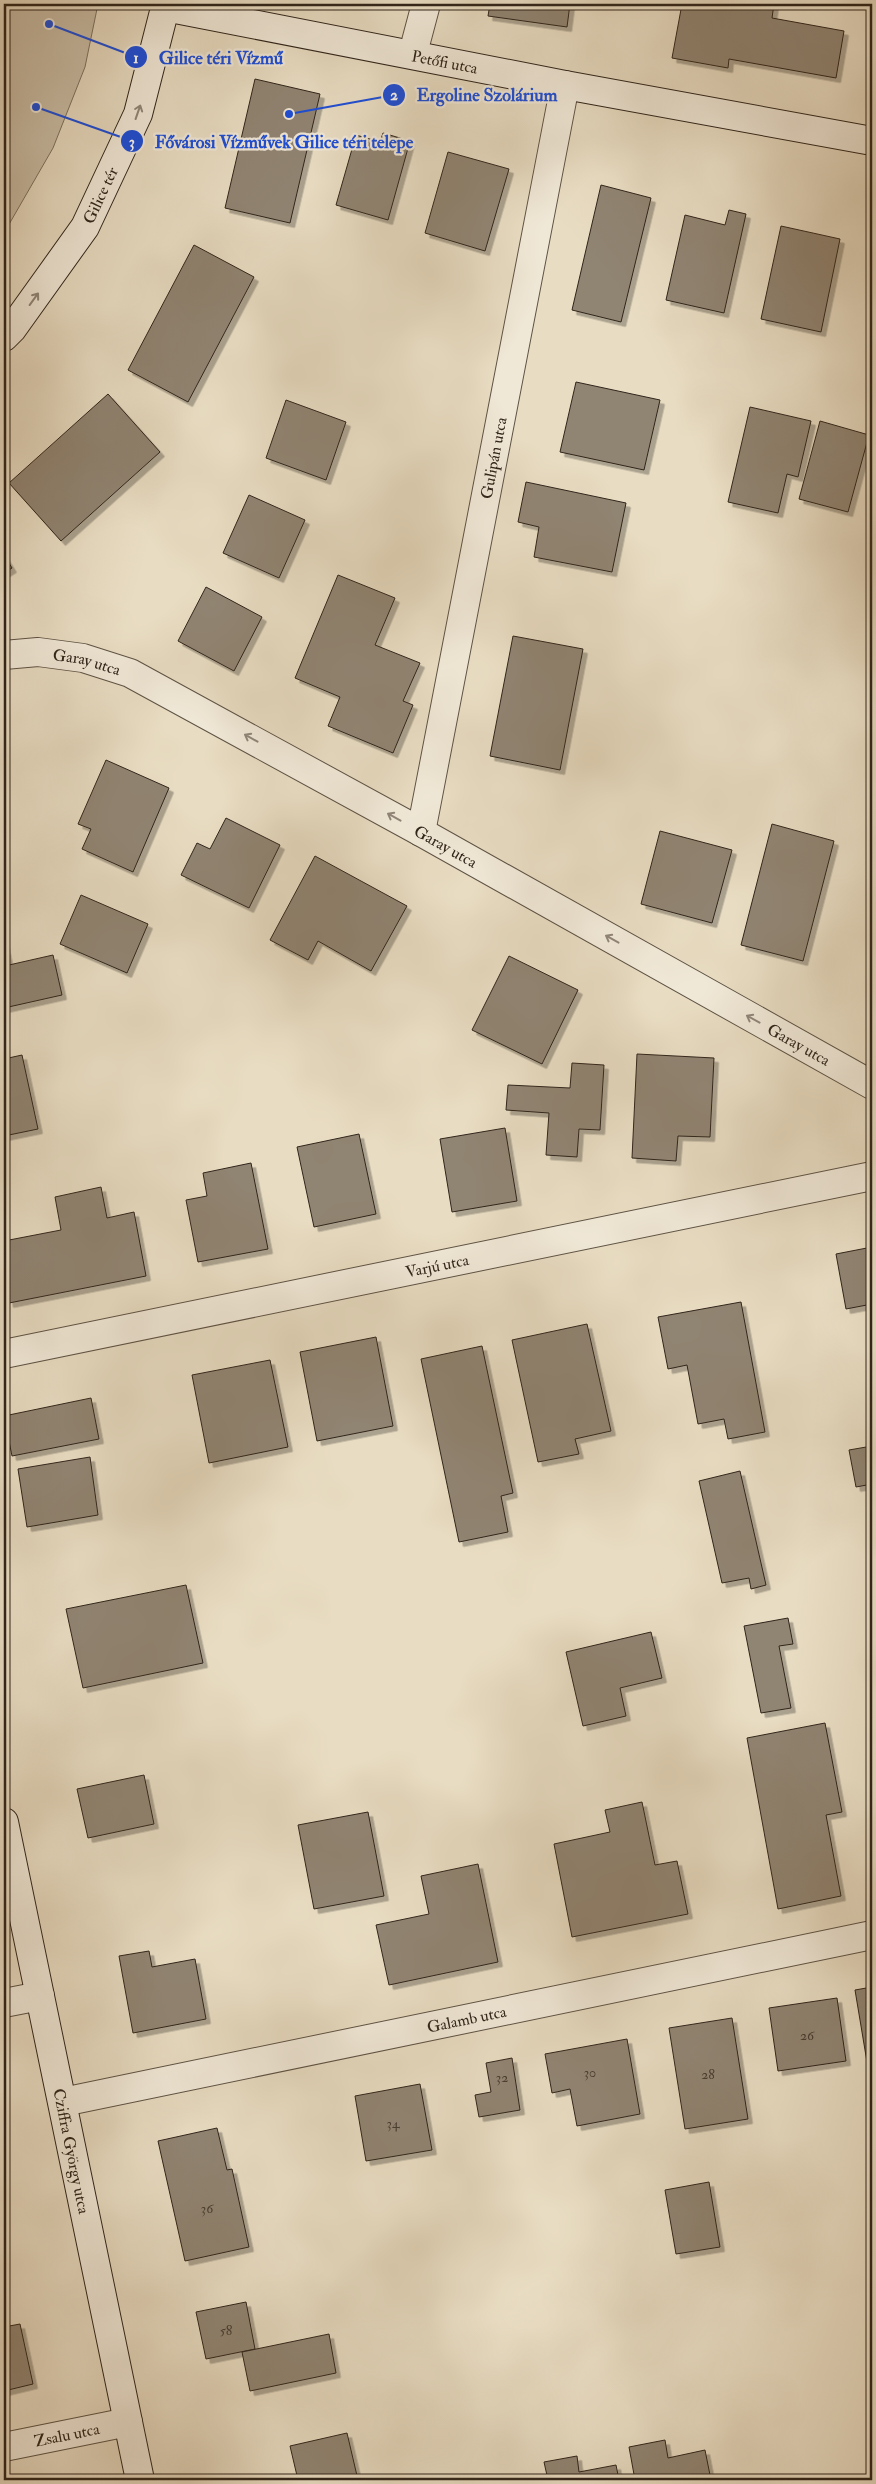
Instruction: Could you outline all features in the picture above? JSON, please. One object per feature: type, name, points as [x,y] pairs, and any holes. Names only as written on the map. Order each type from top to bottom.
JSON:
[{"type":"street","points":[[413,53],[426,4]]},
{"type":"street","name":"Petőfi utca","points":[[166,5],[565,84],[872,141]]},
{"type":"street","name":"Gilice tér","points":[[4,337],[12,330],[85,227],[138,114],[166,5]]},
{"type":"street","name":"Gulipán utca","points":[[421,832],[565,84]]},
{"type":"street","name":"Garay utca","points":[[4,655],[38,652],[83,658],[130,673],[421,832],[872,1085]]},
{"type":"street","name":"Varjú utca","points":[[4,1354],[872,1176]]},
{"type":"street","name":"Cziffra György utca","points":[[4,1822],[140,2480]]},
{"type":"street","name":"Galamb utca","points":[[63,2102],[872,1935]]},
{"type":"street","points":[[4,2003],[40,1996]]},
{"type":"street","name":"Zsalu utca","points":[[4,2447],[128,2422]]},
{"type":"shaded area","points":[[4,4],[98,4],[85,67],[53,148],[4,233]]},
{"type":"building","points":[[490,4],[570,4],[567,27],[488,16]]},
{"type":"building","points":[[682,4],[774,4],[772,18],[844,31],[836,78],[729,59],[728,68],[672,58]]},
{"type":"building","points":[[255,79],[320,94],[290,223],[225,208]]},
{"type":"building","points":[[383,133],[410,141],[388,220],[336,205],[356,135],[380,142]]},
{"type":"building","points":[[448,152],[509,169],[485,251],[425,233]]},
{"type":"building","points":[[601,185],[651,198],[621,322],[572,310]]},
{"type":"building","points":[[729,210],[746,214],[724,313],[666,300],[685,215],[725,225]]},
{"type":"building","points":[[781,226],[840,239],[821,332],[761,319]]},
{"type":"building","points":[[194,245],[254,277],[188,402],[128,370]]},
{"type":"building","points":[[576,382],[660,400],[644,470],[560,452]]},
{"type":"building","points":[[108,394],[160,452],[61,541],[9,483]]},
{"type":"building","points":[[286,400],[346,422],[326,480],[266,458]]},
{"type":"building","points":[[750,407],[811,421],[798,477],[787,474],[778,513],[728,502]]},
{"type":"building","points":[[820,421],[869,435],[848,512],[799,499]]},
{"type":"building","points":[[526,482],[626,503],[612,572],[534,557],[539,527],[518,522]]},
{"type":"building","points":[[249,495],[305,520],[279,578],[223,553]]},
{"type":"building","points":[[4,555],[12,568],[4,573]]},
{"type":"building","points":[[338,575],[395,598],[375,645],[420,663],[403,701],[413,705],[393,753],[328,726],[340,697],[295,678]]},
{"type":"building","points":[[206,587],[262,617],[234,671],[178,641]]},
{"type":"building","points":[[513,636],[583,649],[560,770],[490,756]]},
{"type":"building","points":[[106,760],[169,788],[133,872],[82,849],[91,829],[78,824]]},
{"type":"building","points":[[226,818],[280,845],[249,908],[181,875],[197,843],[210,849]]},
{"type":"building","points":[[772,824],[834,841],[803,961],[741,945]]},
{"type":"building","points":[[660,831],[732,850],[712,923],[641,904]]},
{"type":"building","points":[[315,856],[407,906],[371,971],[318,941],[308,960],[270,940]]},
{"type":"building","points":[[81,895],[148,924],[127,973],[60,944]]},
{"type":"building","points":[[4,940],[9,965],[53,955],[62,995],[4,1008]]},
{"type":"building","points":[[509,956],[578,990],[542,1064],[472,1030]]},
{"type":"building","points":[[637,1054],[714,1058],[710,1137],[678,1136],[676,1161],[632,1158]]},
{"type":"building","points":[[22,1055],[38,1129],[4,1136],[4,1059]]},
{"type":"building","points":[[572,1063],[604,1065],[600,1130],[579,1129],[577,1157],[546,1155],[549,1113],[506,1110],[508,1085],[570,1088]]},
{"type":"building","points":[[505,1128],[517,1201],[452,1212],[440,1139]]},
{"type":"building","points":[[359,1134],[376,1214],[314,1227],[297,1147]]},
{"type":"building","points":[[251,1163],[268,1249],[198,1262],[186,1200],[207,1196],[203,1173]]},
{"type":"building","points":[[101,1187],[107,1218],[134,1212],[146,1276],[9,1303],[4,1276],[4,1241],[61,1230],[55,1197]]},
{"type":"building","points":[[872,1247],[872,1304],[846,1309],[836,1254]]},
{"type":"building","points":[[741,1302],[765,1432],[728,1439],[724,1419],[698,1424],[687,1365],[668,1369],[658,1317]]},
{"type":"building","points":[[587,1324],[611,1431],[575,1439],[579,1454],[538,1462],[512,1340]]},
{"type":"building","points":[[376,1337],[393,1426],[317,1441],[300,1352]]},
{"type":"building","points":[[482,1346],[513,1493],[501,1496],[508,1532],[459,1542],[421,1359]]},
{"type":"building","points":[[270,1360],[288,1447],[209,1463],[192,1375]]},
{"type":"building","points":[[91,1398],[99,1439],[12,1456],[4,1416]]},
{"type":"building","points":[[872,1446],[872,1484],[856,1487],[849,1450]]},
{"type":"building","points":[[90,1457],[98,1515],[27,1527],[18,1469]]},
{"type":"building","points":[[740,1471],[766,1585],[751,1589],[749,1578],[722,1583],[699,1481]]},
{"type":"building","points":[[186,1585],[203,1663],[83,1688],[66,1609]]},
{"type":"building","points":[[788,1618],[793,1644],[779,1646],[791,1708],[761,1713],[744,1626]]},
{"type":"building","points":[[651,1632],[662,1678],[620,1688],[626,1716],[583,1726],[566,1652]]},
{"type":"building","points":[[825,1723],[842,1812],[826,1815],[841,1896],[778,1909],[747,1738]]},
{"type":"building","points":[[144,1775],[154,1824],[88,1838],[77,1789]]},
{"type":"building","points":[[642,1802],[655,1865],[677,1861],[688,1914],[572,1937],[554,1844],[610,1832],[605,1810]]},
{"type":"building","points":[[368,1812],[384,1896],[314,1909],[298,1825]]},
{"type":"building","points":[[478,1864],[498,1962],[389,1985],[376,1925],[429,1914],[421,1876]]},
{"type":"building","points":[[149,1951],[152,1967],[195,1959],[206,2019],[133,2033],[119,1956]]},
{"type":"building","points":[[872,1987],[872,2067],[868,2068],[855,1990]]},
{"type":"building","points":[[837,1998],[846,2061],[778,2071],[769,2008]]},
{"type":"building","points":[[732,2018],[748,2119],[685,2129],[669,2028]]},
{"type":"building","points":[[627,2039],[640,2114],[577,2126],[570,2089],[552,2093],[545,2054]]},
{"type":"building","points":[[512,2058],[520,2110],[479,2117],[475,2095],[491,2092],[486,2063]]},
{"type":"building","points":[[420,2084],[432,2150],[366,2161],[355,2096]]},
{"type":"building","points":[[217,2128],[227,2170],[232,2169],[249,2247],[185,2261],[158,2141]]},
{"type":"building","points":[[709,2182],[720,2247],[676,2254],[665,2190]]},
{"type":"building","points":[[246,2302],[255,2349],[206,2359],[196,2312]]},
{"type":"building","points":[[20,2324],[33,2384],[4,2391],[4,2327]]},
{"type":"building","points":[[329,2334],[336,2373],[250,2391],[242,2352]]},
{"type":"building","points":[[347,2433],[358,2480],[298,2480],[290,2446]]},
{"type":"building","points":[[665,2440],[668,2458],[705,2450],[711,2480],[635,2480],[629,2447]]},
{"type":"building","points":[[577,2456],[579,2472],[616,2465],[619,2480],[548,2480],[544,2462]]},
{"type":"place","name":"Gilice téri Vízmű","points":[[49,24]]},
{"type":"place","name":"Fővárosi Vízművek Gilice téri telepe","points":[[36,107]]},
{"type":"place","name":"Ergoline Szolárium","points":[[289,114]]}]
